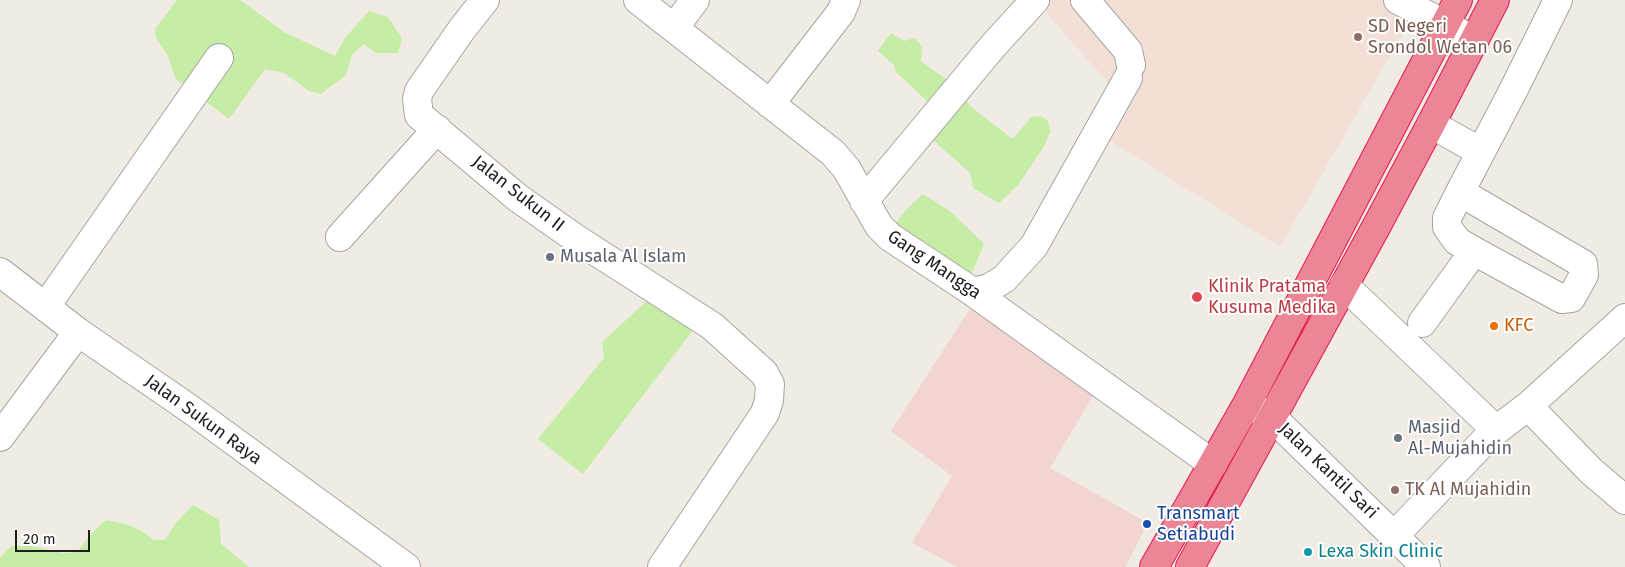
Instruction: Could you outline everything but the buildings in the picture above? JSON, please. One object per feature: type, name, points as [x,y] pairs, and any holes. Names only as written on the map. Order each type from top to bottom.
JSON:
[{"type":"highway","points":[[1154,567],[1247,404],[1458,0]]},
{"type":"highway","points":[[1190,567],[1389,204],[1495,0]]},
{"type":"highway","points":[[1360,189],[1389,204]]},
{"type":"street","name":"Jalan Sukun II","points":[[485,0],[462,29],[419,91],[417,99],[420,115],[518,198],[575,238],[712,326],[764,372],[770,384],[769,400],[765,413],[662,567]]},
{"type":"street","name":"Gang Mangga","points":[[638,0],[841,161],[879,226],[890,237],[973,292],[1214,464]]},
{"type":"street","points":[[674,28],[695,0]]},
{"type":"street","points":[[770,104],[841,12],[846,0]]},
{"type":"street","points":[[864,201],[993,46],[1035,0]]},
{"type":"street","points":[[973,292],[989,288],[1004,279],[1034,246],[1130,72],[1128,51],[1085,0]]},
{"type":"street","points":[[1398,0],[1474,40]]},
{"type":"street","points":[[1460,192],[1583,264],[1584,275],[1571,298],[1562,299],[1474,251],[1457,241],[1447,227],[1447,218],[1460,192],[1482,152],[1558,0]]},
{"type":"street","points":[[46,306],[219,58]]},
{"type":"street","points":[[1432,124],[1482,152]]},
{"type":"street","points":[[340,237],[437,130]]},
{"type":"street","points":[[1422,323],[1474,251]]},
{"type":"street","name":"Jalan Sukun Raya","points":[[0,272],[78,332],[190,409],[406,567]]},
{"type":"street","points":[[1344,285],[1496,430]]},
{"type":"street","points":[[1394,536],[1496,430],[1528,406],[1625,318]]},
{"type":"street","points":[[0,438],[78,332]]},
{"type":"street","name":"Jalan Kantil Sari","points":[[1247,404],[1273,418],[1426,567]]},
{"type":"street","points":[[1528,406],[1591,471],[1625,500]]},
{"type":"shaded area","points":[[1035,0],[1422,0],[1280,247],[1098,133],[1118,94]]},
{"type":"shaded area","points":[[970,309],[1096,391],[1050,468],[1148,523],[1125,567],[957,567],[912,543],[952,476],[891,431]]},
{"type":"green space","points":[[177,0],[240,0],[284,32],[335,56],[345,38],[369,11],[388,17],[402,39],[398,53],[376,53],[364,44],[352,55],[346,75],[321,94],[309,91],[284,73],[265,69],[229,119],[175,78],[168,56],[156,38],[155,29]]},
{"type":"green space","points":[[891,33],[904,41],[915,38],[922,47],[921,61],[970,94],[967,102],[970,106],[1011,138],[1014,138],[1031,117],[1040,116],[1047,120],[1051,131],[1043,148],[1018,185],[999,203],[973,188],[970,173],[932,139],[929,103],[896,72],[894,65],[878,51]]},
{"type":"green space","points":[[923,194],[951,212],[984,244],[968,278],[891,229],[907,209]]},
{"type":"green space","points":[[651,297],[693,330],[583,474],[538,439],[604,358],[602,342]]},
{"type":"green space","points":[[193,505],[219,520],[221,544],[249,567],[0,567],[0,558],[11,546],[32,546],[62,553],[77,552],[94,531],[106,520],[129,525],[154,540],[165,540],[175,524]]},
{"type":"place","name":"SD Negeri Srondol Wetan 06","points":[[1358,37]]},
{"type":"place","name":"Musala Al Islam","points":[[550,257]]},
{"type":"place","name":"Klinik Pratama Kusuma Medika","points":[[1197,297]]},
{"type":"place","name":"KFC","points":[[1494,326]]},
{"type":"place","name":"Masjid Al-Mujahidin","points":[[1398,438]]},
{"type":"place","name":"TK Al Mujahidin","points":[[1395,490]]},
{"type":"place","name":"Transmart Setiabudi","points":[[1147,524]]},
{"type":"place","name":"Lexa Skin Clinic","points":[[1308,552]]}]
